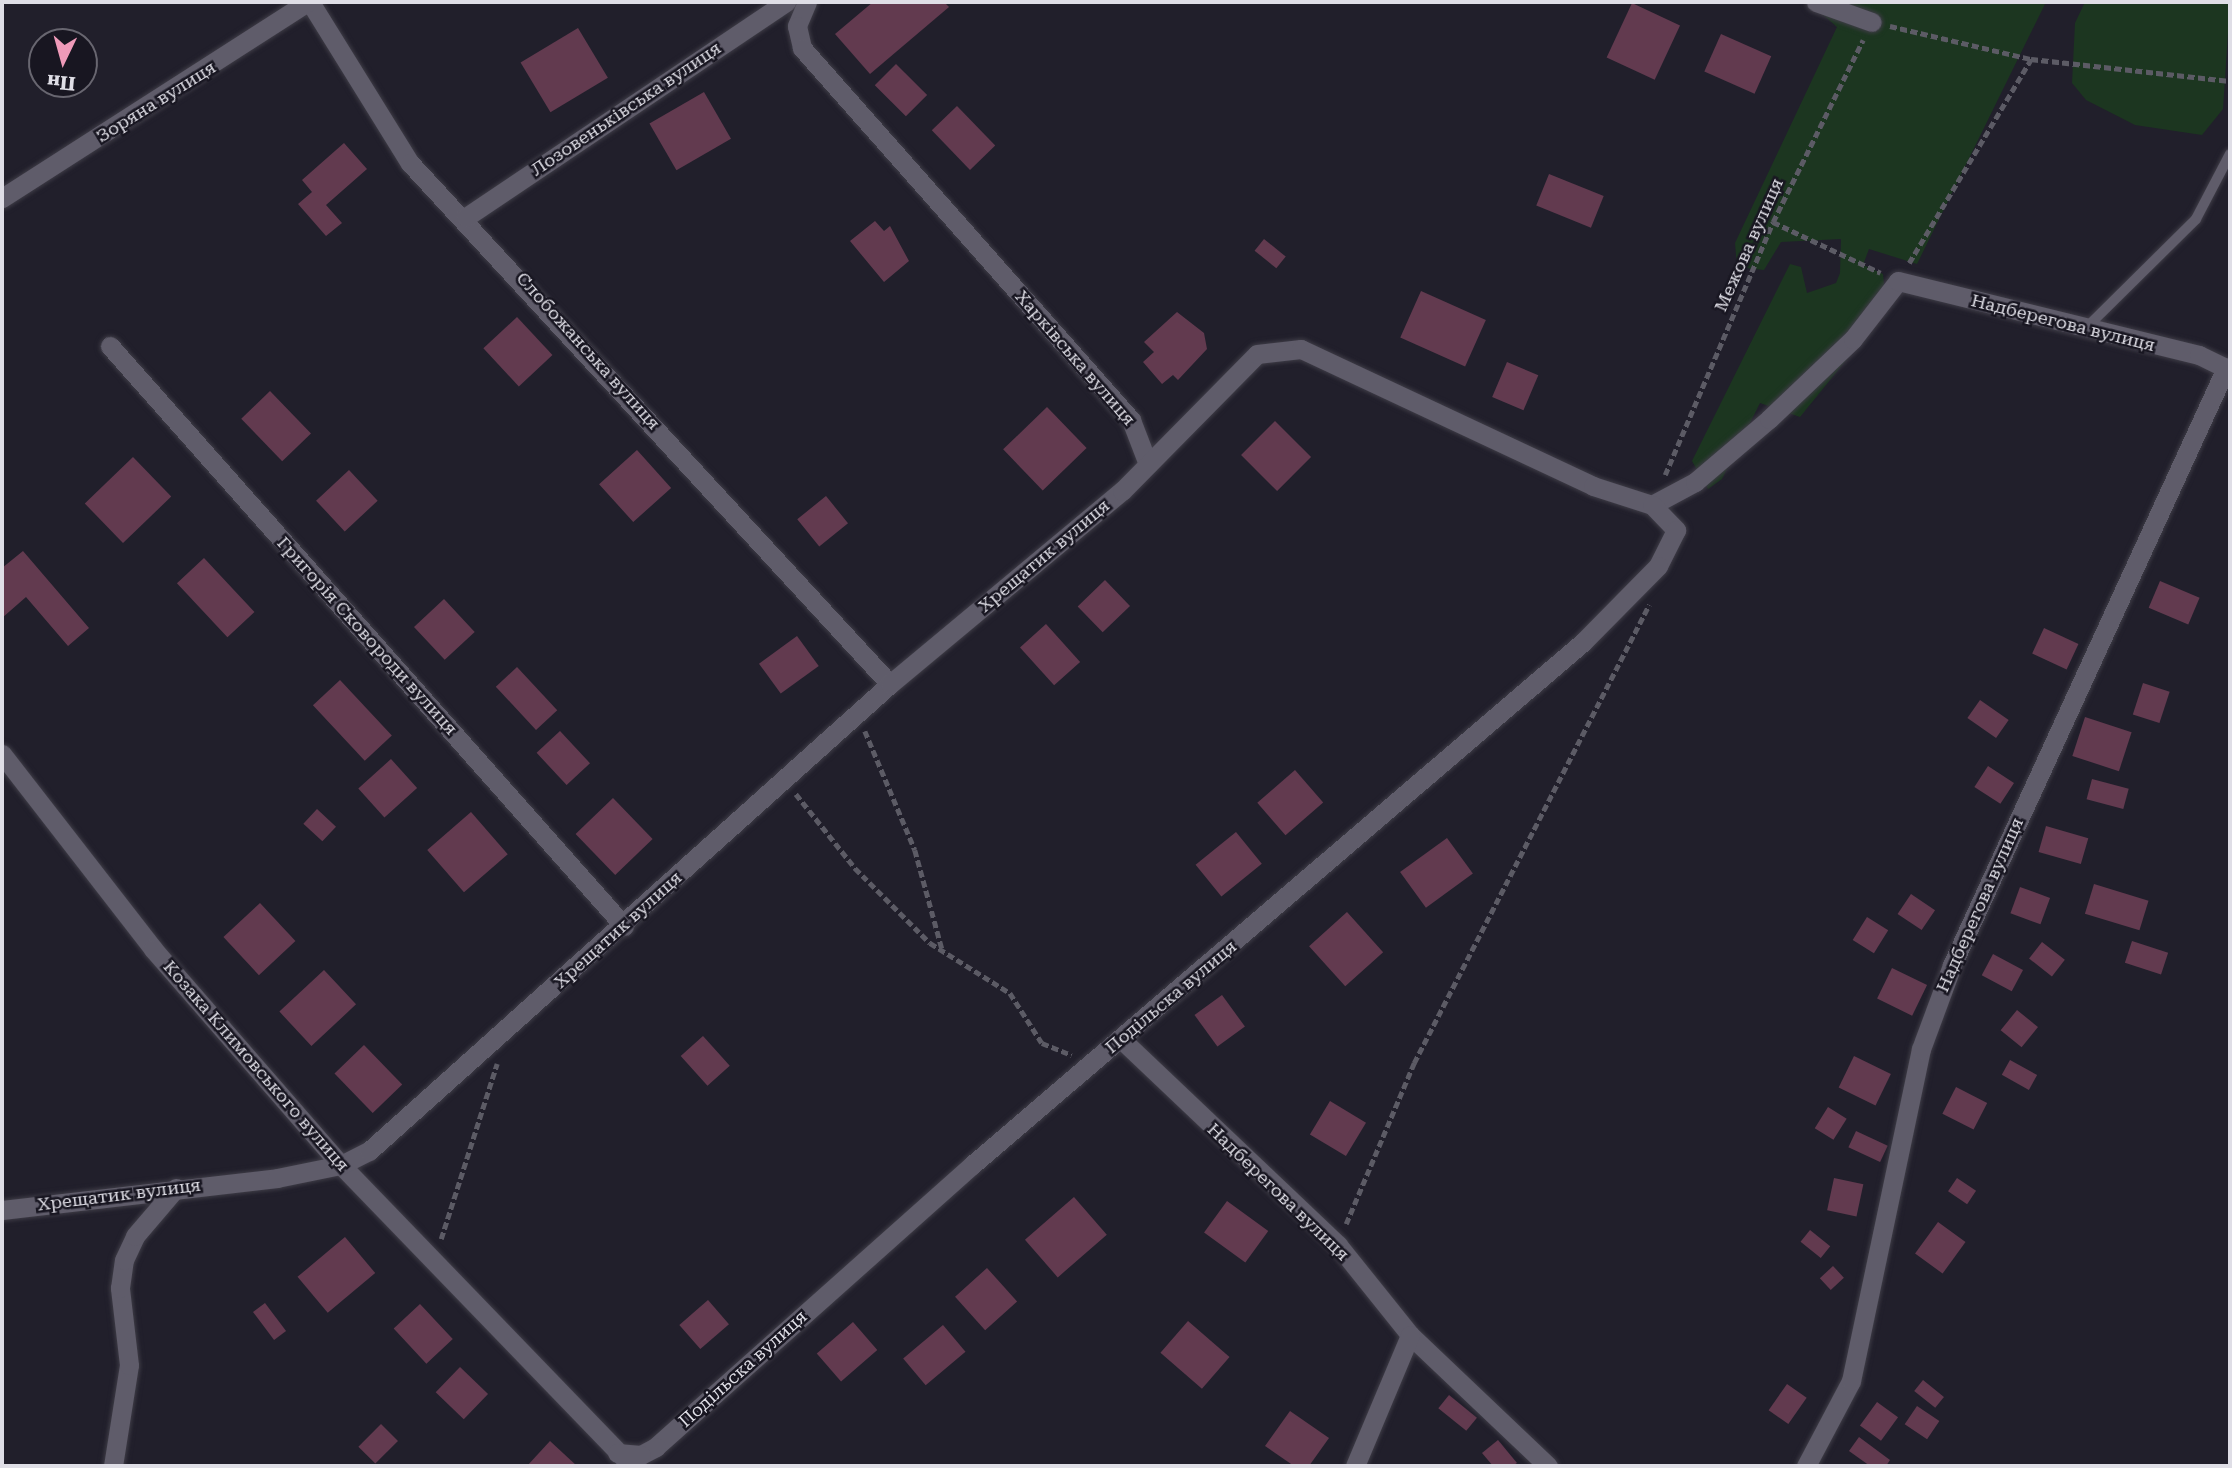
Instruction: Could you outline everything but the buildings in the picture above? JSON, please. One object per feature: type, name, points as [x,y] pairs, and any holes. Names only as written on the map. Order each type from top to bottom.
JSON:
[{"type":"street","name":"Зоряна вулиця","points":[[2,198],[308,2]]},
{"type":"street","name":"Слобожанська вулиця","points":[[308,2],[410,163],[466,217],[890,684]]},
{"type":"street","name":"Лозовеньківська вулиця","points":[[466,217],[786,2]]},
{"type":"street","name":"Харківська вулиця","points":[[807,2],[797,32],[808,57],[1131,420],[1148,464]]},
{"type":"street","points":[[1816,2],[1872,22]]},
{"type":"street","points":[[1148,464],[1257,354],[1301,349],[1556,470],[1652,505],[1695,482],[1769,419],[1853,339],[1898,281]]},
{"type":"street","name":"Надберегова вулиця","points":[[1806,1466],[1851,1381],[1921,1049],[1952,965],[2228,369],[2199,355],[2084,331],[1898,281]]},
{"type":"street","name":"Григорія Сковороди вулиця","points":[[110,346],[624,926]]},
{"type":"street","name":"Хрещатик вулиця","points":[[2,1210],[341,1165],[404,1123],[890,684],[1148,464]]},
{"type":"street","name":"Подільска вулиця","points":[[617,1452],[641,1455],[656,1447],[1116,1044],[1583,642],[1648,576],[1676,530],[1652,505]]},
{"type":"street","name":"Козака Климовського вулиця","points":[[2,754],[153,949],[341,1165],[617,1452],[634,1466]]},
{"type":"street","name":"Надберегова вулиця","points":[[1116,1044],[1338,1245],[1410,1335],[1548,1466]]},
{"type":"street","points":[[113,1466],[129,1365],[120,1288],[124,1260],[135,1236],[176,1188]]},
{"type":"street","points":[[1355,1466],[1410,1335]]},
{"type":"lane","points":[[2084,331],[2196,219],[2230,154]]},
{"type":"path","points":[[1872,22],[2031,59],[2230,81]]},
{"type":"path","name":"Межова вулиця","points":[[1652,505],[1773,222],[1872,22]]},
{"type":"path","points":[[1773,222],[1898,281],[2031,59]]},
{"type":"path","points":[[1338,1245],[1415,1063],[1645,623],[1650,600]]},
{"type":"path","points":[[856,715],[915,850],[942,949]]},
{"type":"path","points":[[785,779],[855,868],[942,949],[1010,993],[1042,1043],[1072,1055],[1116,1044]]},
{"type":"path","points":[[434,1260],[511,1025]]},
{"type":"green space","points":[[1808,2],[2046,2],[1917,264],[1869,249],[1863,265],[1883,274],[1887,310],[1800,417],[1760,403],[1722,479],[1708,489],[1692,461],[1790,264],[1801,267],[1807,293],[1836,283],[1840,273],[1841,239],[1781,242],[1764,270],[1737,267],[1735,243],[1837,27]]},
{"type":"green space","points":[[2085,2],[2230,2],[2223,109],[2202,135],[2135,125],[2086,100],[2072,83],[2075,23]]}]
